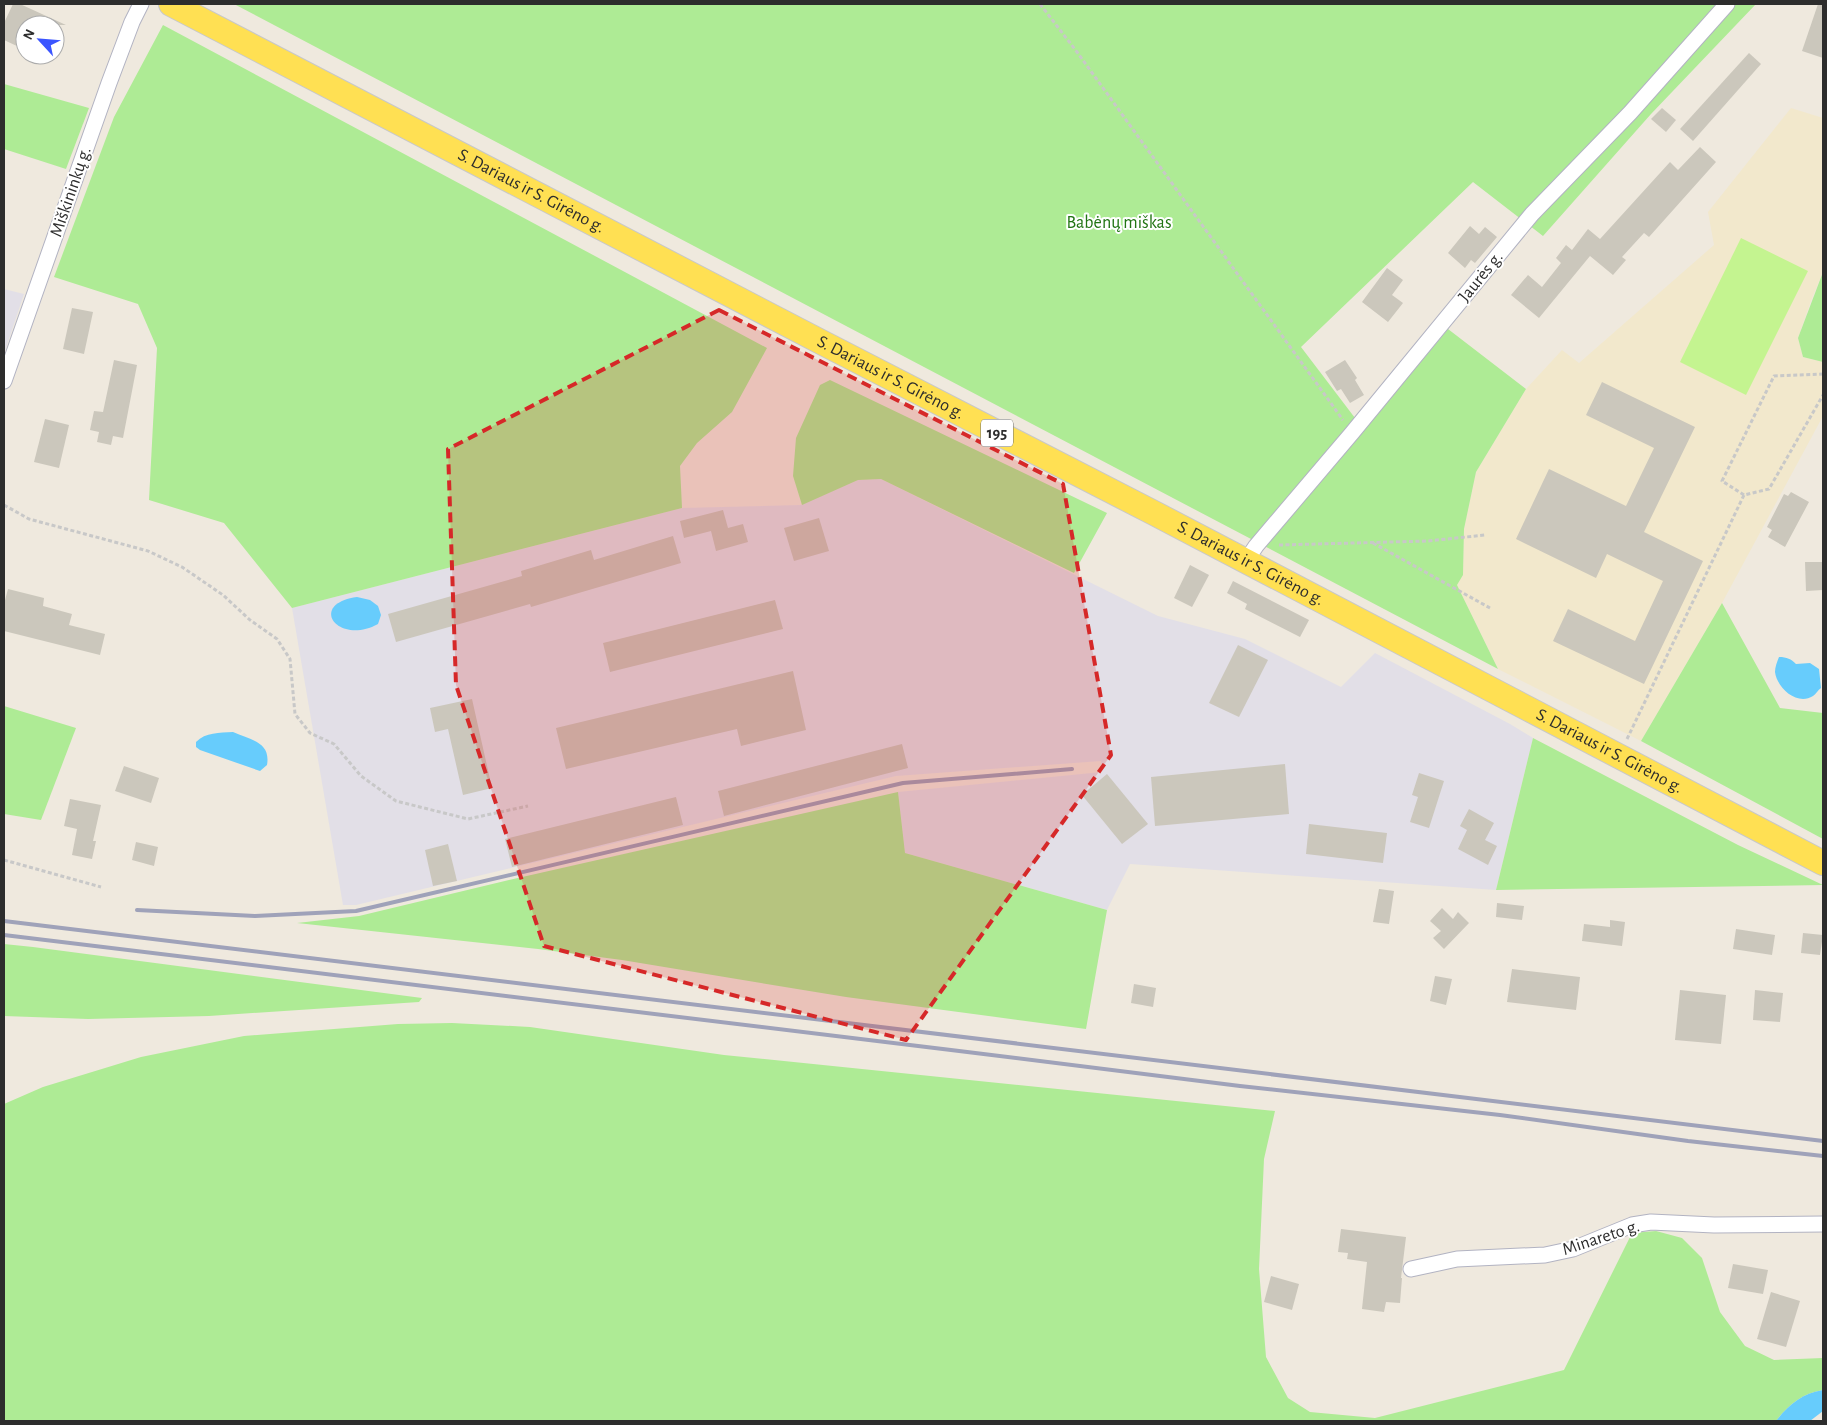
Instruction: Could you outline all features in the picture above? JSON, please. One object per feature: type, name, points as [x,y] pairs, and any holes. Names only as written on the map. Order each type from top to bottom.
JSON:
[{"type":"main road","name":"S. Dariaus ir S. Girėno g.","points":[[171,4],[814,339],[1251,553],[1619,756],[1823,863]]},
{"type":"street","name":"Miškininkų g.","points":[[4,381],[106,92],[132,22],[141,4]]},
{"type":"street","name":"Jaurės g.","points":[[1251,553],[1532,214],[1630,113],[1727,4]]},
{"type":"street","name":"Minareto g.","points":[[1411,1269],[1456,1259],[1545,1255],[1573,1249],[1632,1226],[1650,1222],[1823,1224]]},
{"type":"path","points":[[1040,4],[1083,60],[1352,432]]},
{"type":"path","points":[[1823,374],[1774,376],[1722,481],[1744,495],[1769,489],[1823,395]]},
{"type":"path","points":[[1619,756],[1744,495]]},
{"type":"path","points":[[4,505],[29,519],[148,551],[182,567],[223,595],[250,620],[277,639],[290,659],[295,714],[310,733],[334,744],[361,776],[396,801],[468,819],[528,806]]},
{"type":"path","points":[[1251,553],[1372,543],[1428,541],[1486,535]]},
{"type":"path","points":[[1372,543],[1490,608]]},
{"type":"path","points":[[4,860],[102,887]]},
{"type":"highlighted area","points":[[719,310],[1063,484],[1111,755],[906,1040],[544,946],[456,685],[448,449]]},
{"type":"shaded area","points":[[1791,108],[1823,118],[1823,272],[1798,338],[1803,357],[1823,362],[1823,416],[1722,603],[1641,741],[1498,669],[1457,585],[1463,575],[1464,529],[1476,472],[1526,389],[1562,350],[1579,363],[1714,245],[1708,212]]},
{"type":"shaded area","points":[[4,289],[24,294],[4,354]]},
{"type":"shaded area","points":[[881,479],[1158,616],[1245,639],[1341,687],[1375,653],[1533,738],[1496,890],[1130,864],[1107,910],[905,853],[898,792],[1102,772],[1101,761],[896,776],[356,905],[343,905],[292,608],[682,508],[801,505],[858,480]]},
{"type":"green space","name":"Babėnų miškas","points":[[234,4],[1756,4],[1651,114],[1543,236],[1473,182],[1301,347],[1355,418],[1374,418],[1448,329],[1526,389],[1476,472],[1464,529],[1463,575],[1457,585],[1498,669]]},
{"type":"green space","points":[[163,25],[767,348],[732,412],[697,443],[680,466],[682,508],[292,608],[224,523],[149,500],[157,348],[138,304],[54,277],[114,117]]},
{"type":"green space","points":[[4,84],[89,108],[66,169],[4,149]]},
{"type":"green space","points":[[1741,238],[1808,271],[1746,395],[1680,362]]},
{"type":"green space","points":[[1823,272],[1823,362],[1803,357],[1798,338]]},
{"type":"green space","points":[[830,380],[1107,513],[1074,573],[881,479],[858,480],[802,505],[793,476],[796,438],[820,385]]},
{"type":"green space","points":[[1722,603],[1780,708],[1823,713],[1823,839],[1641,741]]},
{"type":"green space","points":[[4,706],[76,728],[41,820],[4,814]]},
{"type":"green space","points":[[1533,738],[1738,845],[1823,885],[1496,890]]},
{"type":"green space","points":[[898,792],[905,853],[1107,910],[1086,1029],[846,997],[622,960],[297,923],[359,916]]},
{"type":"green space","points":[[4,944],[422,998],[419,1002],[209,1016],[88,1019],[4,1016]]},
{"type":"green space","points":[[452,1023],[530,1027],[724,1055],[1275,1111],[1264,1159],[1259,1269],[1266,1357],[1288,1398],[1310,1412],[1375,1418],[1564,1370],[1632,1233],[1656,1231],[1682,1238],[1702,1258],[1720,1312],[1745,1346],[1774,1360],[1823,1358],[1823,1390],[1809,1394],[1796,1401],[1776,1421],[4,1421],[4,1104],[43,1087],[141,1057],[244,1036],[398,1024]]},
{"type":"water","points":[[357,597],[370,600],[378,606],[381,615],[378,624],[364,629],[351,630],[341,627],[334,621],[331,614],[334,607],[342,601]]},
{"type":"water","points":[[1779,657],[1789,659],[1796,664],[1810,663],[1819,669],[1821,688],[1813,696],[1807,698],[1801,699],[1789,694],[1780,684],[1775,672]]},
{"type":"water","points":[[233,732],[253,740],[266,751],[267,765],[260,771],[196,747],[196,742],[204,736]]},
{"type":"water","points":[[1823,1390],[1823,1411],[1810,1421],[1776,1421],[1796,1401],[1809,1394]]},
{"type":"building","points":[[13,4],[20,4],[44,15],[15,15],[15,45],[4,40],[4,23]]},
{"type":"building","points":[[1818,4],[1823,4],[1823,58],[1802,51]]},
{"type":"building","points":[[1749,53],[1761,64],[1693,141],[1680,129]]},
{"type":"building","points":[[1662,108],[1676,120],[1666,132],[1651,119]]},
{"type":"building","points":[[1700,147],[1716,162],[1649,237],[1644,233],[1622,257],[1626,260],[1613,275],[1590,256],[1539,318],[1511,295],[1528,275],[1542,287],[1561,263],[1556,258],[1566,245],[1572,250],[1588,229],[1600,239],[1670,162],[1678,170]]},
{"type":"building","points":[[1470,226],[1479,234],[1485,227],[1497,237],[1475,263],[1471,260],[1465,268],[1448,253]]},
{"type":"building","points":[[1387,268],[1403,280],[1392,295],[1403,303],[1388,322],[1362,302]]},
{"type":"building","points":[[72,308],[93,312],[84,354],[63,349]]},
{"type":"building","points":[[114,360],[137,365],[123,438],[113,436],[111,445],[97,442],[99,432],[90,430],[94,411],[103,412]]},
{"type":"building","points":[[1345,360],[1357,378],[1355,380],[1364,395],[1350,403],[1341,389],[1337,391],[1325,372]]},
{"type":"building","points":[[1602,382],[1695,427],[1644,532],[1703,561],[1644,684],[1553,641],[1568,609],[1635,641],[1663,581],[1607,554],[1596,578],[1516,539],[1549,469],[1626,506],[1654,448],[1586,415]]},
{"type":"building","points":[[45,419],[69,425],[59,468],[34,462]]},
{"type":"building","points":[[1791,492],[1809,502],[1785,547],[1768,537],[1772,530],[1767,527],[1784,494],[1788,496]]},
{"type":"building","points":[[723,510],[728,528],[743,524],[748,542],[716,551],[711,531],[684,538],[680,521]]},
{"type":"building","points":[[819,518],[829,551],[794,561],[784,528]]},
{"type":"building","points":[[673,536],[681,563],[531,607],[530,604],[396,642],[388,614],[522,576],[521,571],[591,550],[594,560]]},
{"type":"building","points":[[1805,562],[1823,562],[1823,590],[1806,591]]},
{"type":"building","points":[[1190,565],[1209,575],[1192,607],[1174,598]]},
{"type":"building","points":[[1233,581],[1309,620],[1300,637],[1245,609],[1247,604],[1227,593]]},
{"type":"building","points":[[8,589],[44,598],[43,606],[72,614],[69,625],[105,634],[100,655],[4,631],[4,604]]},
{"type":"building","points":[[775,600],[783,629],[610,672],[603,643]]},
{"type":"building","points":[[1238,645],[1268,660],[1239,717],[1209,703]]},
{"type":"building","points":[[793,671],[806,730],[741,746],[737,729],[566,769],[556,728]]},
{"type":"building","points":[[472,699],[492,788],[463,795],[448,729],[435,732],[430,708]]},
{"type":"building","points":[[902,744],[908,768],[724,816],[718,791]]},
{"type":"building","points":[[1285,764],[1289,814],[1155,826],[1151,777]]},
{"type":"building","points":[[124,766],[159,778],[151,803],[115,791]]},
{"type":"building","points":[[1419,773],[1444,781],[1429,828],[1410,822],[1418,797],[1412,795]]},
{"type":"building","points":[[1107,774],[1148,824],[1122,844],[1082,795]]},
{"type":"building","points":[[676,797],[683,825],[512,867],[505,839]]},
{"type":"building","points":[[70,799],[101,805],[93,841],[96,841],[92,859],[72,855],[77,829],[64,826]]},
{"type":"building","points":[[1469,809],[1494,823],[1485,840],[1497,846],[1488,865],[1458,849],[1467,830],[1460,826]]},
{"type":"building","points":[[1309,824],[1387,833],[1383,863],[1306,854]]},
{"type":"building","points":[[136,842],[158,847],[154,866],[132,860]]},
{"type":"building","points":[[448,844],[457,881],[433,886],[425,850]]},
{"type":"building","points":[[1379,889],[1394,891],[1389,924],[1373,922]]},
{"type":"building","points":[[1497,903],[1524,906],[1522,920],[1496,917]]},
{"type":"building","points":[[1442,908],[1453,919],[1458,912],[1469,923],[1444,949],[1433,938],[1441,931],[1430,921]]},
{"type":"building","points":[[1610,920],[1625,922],[1622,946],[1582,941],[1584,924],[1610,927]]},
{"type":"building","points":[[1736,929],[1775,935],[1772,955],[1733,949]]},
{"type":"building","points":[[1803,933],[1823,935],[1820,955],[1801,953]]},
{"type":"building","points":[[1512,969],[1580,977],[1576,1010],[1507,1002]]},
{"type":"building","points":[[1435,976],[1452,979],[1446,1005],[1430,1001]]},
{"type":"building","points":[[1134,984],[1156,988],[1153,1007],[1131,1003]]},
{"type":"building","points":[[1680,990],[1726,995],[1721,1044],[1675,1040]]},
{"type":"building","points":[[1755,990],[1783,993],[1780,1022],[1753,1020]]},
{"type":"building","points":[[1341,1229],[1406,1237],[1400,1303],[1386,1302],[1384,1312],[1362,1309],[1367,1262],[1347,1259],[1348,1253],[1338,1252]]},
{"type":"building","points":[[1733,1264],[1768,1270],[1763,1294],[1728,1288]]},
{"type":"building","points":[[1271,1276],[1299,1284],[1292,1310],[1264,1302]]},
{"type":"building","points":[[1771,1292],[1800,1301],[1786,1347],[1757,1339]]},
{"type":"railway","points":[[137,910],[255,916],[356,911],[903,783],[1072,769]]},
{"type":"railway","points":[[4,921],[1823,1141]]},
{"type":"railway","points":[[4,935],[1240,1086],[1500,1115],[1688,1141],[1823,1156]]}]
